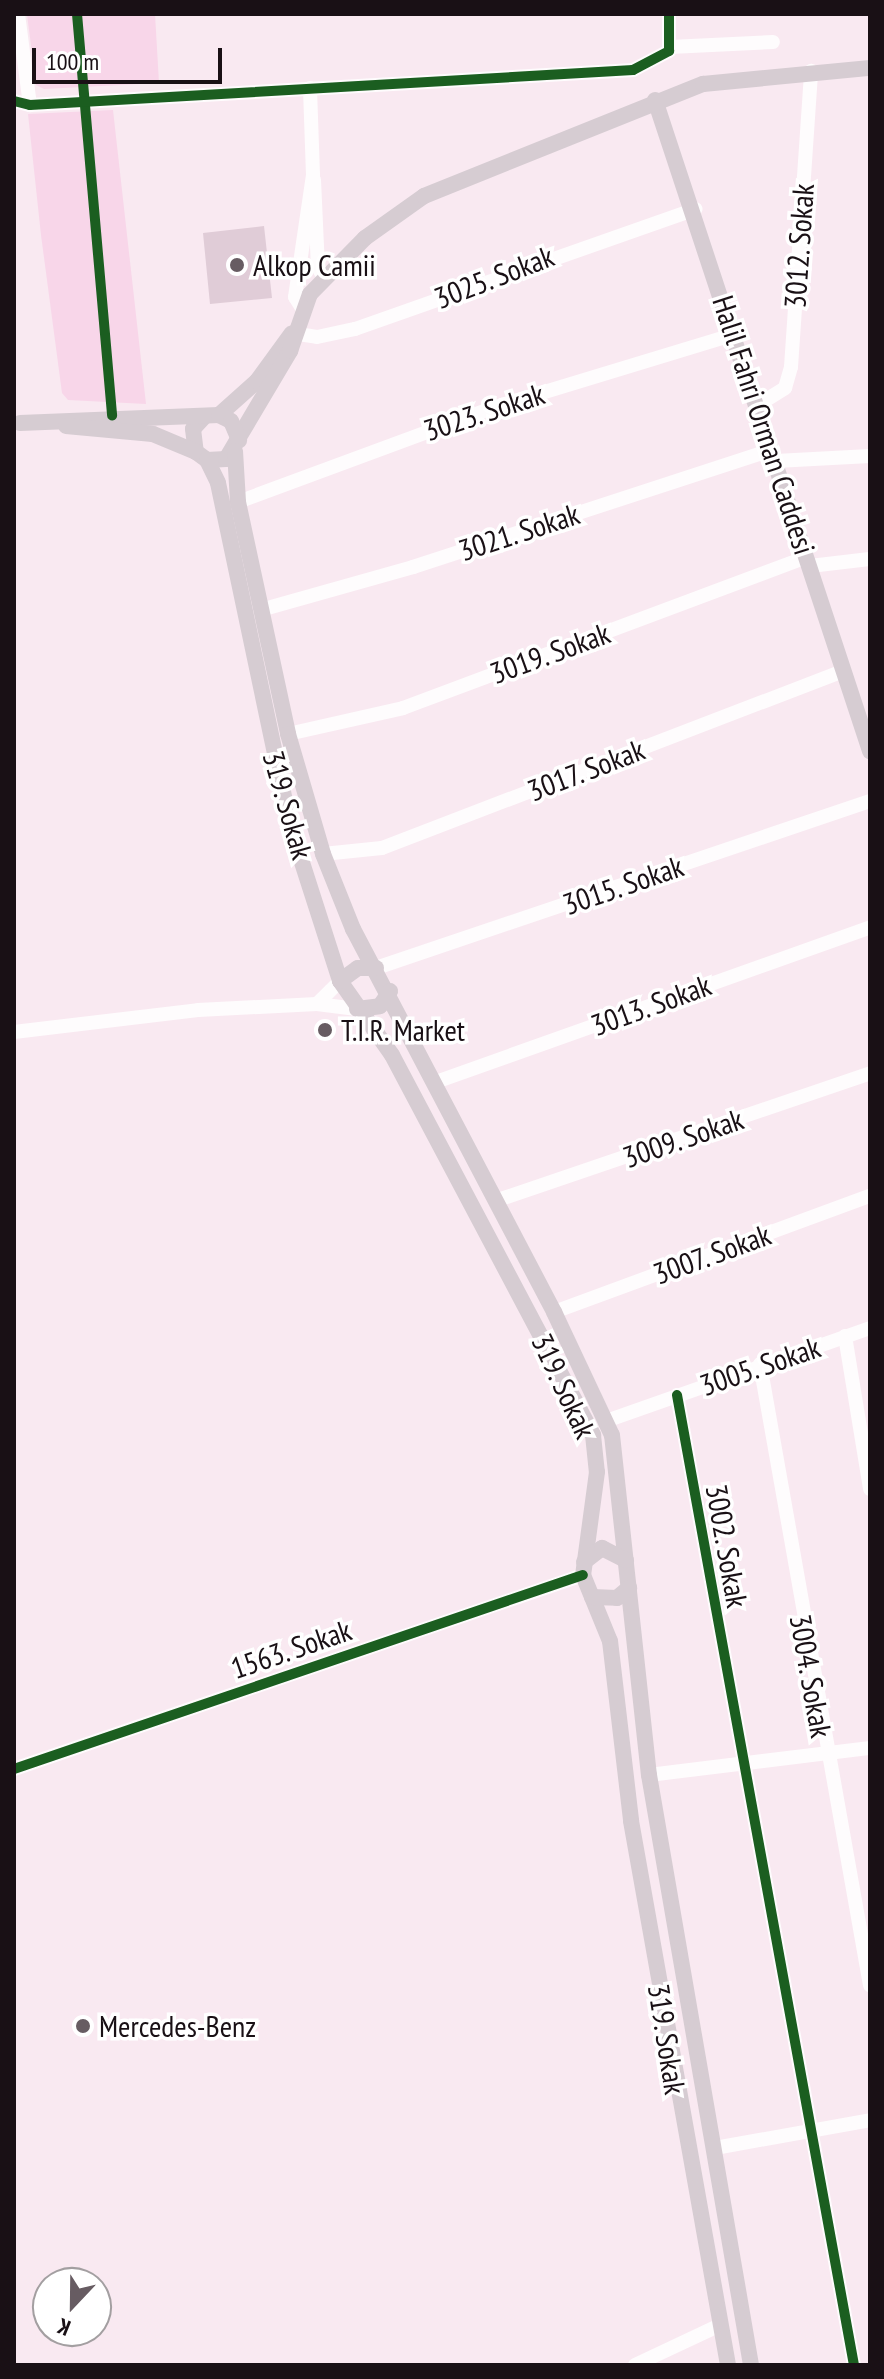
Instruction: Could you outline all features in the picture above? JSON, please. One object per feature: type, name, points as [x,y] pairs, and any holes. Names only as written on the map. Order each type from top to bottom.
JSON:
[{"type":"main road","points":[[201,456],[193,429],[257,381],[292,333],[302,308],[324,278],[424,196],[655,100],[703,84],[811,71],[870,68]]},
{"type":"main road","name":"Halil Fahri Orman Caddesi","points":[[655,100],[695,209],[870,751]]},
{"type":"main road","points":[[17,423],[143,432],[220,461],[237,445],[290,351],[292,333]]},
{"type":"main road","points":[[17,423],[112,415],[211,416],[236,426],[237,445]]},
{"type":"main road","name":"319. Sokak","points":[[237,445],[238,502],[264,609],[288,734],[323,854],[433,1083],[554,1312],[606,1421],[626,1560],[649,1775],[751,2365]]},
{"type":"main road","name":"319. Sokak","points":[[201,456],[218,483],[290,825],[340,981],[392,1055],[593,1435],[597,1472],[583,1569],[610,1641],[631,1821],[718,2326],[728,2365]]},
{"type":"main road","points":[[340,981],[355,969],[376,968]]},
{"type":"main road","points":[[357,1009],[380,1006],[390,991]]},
{"type":"main road","points":[[583,1569],[602,1548],[626,1560]]},
{"type":"main road","points":[[592,1597],[617,1598],[629,1588]]},
{"type":"street","points":[[18,14],[30,105]]},
{"type":"street","points":[[14,101],[30,105],[633,70],[664,57],[670,47],[669,14]]},
{"type":"street","points":[[670,47],[773,42]]},
{"type":"street","name":"3012. Sokak","points":[[758,405],[785,388],[791,367],[811,71]]},
{"type":"street","points":[[302,308],[295,297],[311,241],[313,175],[310,88]]},
{"type":"street","name":"3025. Sokak","points":[[292,333],[317,337],[355,329],[695,209]]},
{"type":"street","points":[[311,241],[324,278]]},
{"type":"street","name":"3023. Sokak","points":[[238,502],[492,408],[735,334]]},
{"type":"street","name":"3021. Sokak","points":[[264,609],[413,567],[774,455],[870,456]]},
{"type":"street","name":"3019. Sokak","points":[[288,734],[403,708],[809,561],[870,559]]},
{"type":"street","name":"3017. Sokak","points":[[323,854],[405,840],[844,671]]},
{"type":"street","name":"3015. Sokak","points":[[376,968],[870,801]]},
{"type":"street","name":"3013. Sokak","points":[[433,1083],[870,927]]},
{"type":"street","points":[[317,1004],[340,981]]},
{"type":"street","points":[[14,1032],[317,1004],[357,1009]]},
{"type":"street","name":"3009. Sokak","points":[[495,1201],[870,1073]]},
{"type":"street","name":"3007. Sokak","points":[[554,1312],[870,1196]]},
{"type":"street","name":"3005. Sokak","points":[[606,1421],[760,1364],[870,1328]]},
{"type":"street","points":[[845,1336],[870,1489]]},
{"type":"street","name":"3004. Sokak","points":[[760,1364],[824,1755],[870,1985]]},
{"type":"street","name":"3002. Sokak","points":[[677,1395],[740,1765],[854,2365]]},
{"type":"street","name":"1563. Sokak","points":[[14,1769],[583,1569]]},
{"type":"street","points":[[649,1775],[870,1748]]},
{"type":"street","points":[[715,2148],[870,2120]]},
{"type":"street","points":[[635,2365],[718,2326]]},
{"type":"shaded area","points":[[27,14],[155,14],[159,83],[44,89],[36,85]]},
{"type":"shaded area","points":[[113,110],[146,404],[68,400],[62,393],[41,235],[28,114]]},
{"type":"building","name":"Alkop Camii","points":[[264,226],[272,298],[210,304],[203,233]]},
{"type":"cycle path","points":[[77,14],[112,415]]},
{"type":"cycle path","points":[[14,101],[30,105],[633,70],[669,51],[669,14]]},
{"type":"cycle path","points":[[677,1395],[854,2365]]},
{"type":"cycle path","points":[[14,1769],[583,1575]]},
{"type":"place","name":"Alkop Camii","points":[[237,265]]},
{"type":"place","name":"T.I.R. Market","points":[[325,1030]]},
{"type":"place","name":"Mercedes-Benz","points":[[83,2026]]}]
